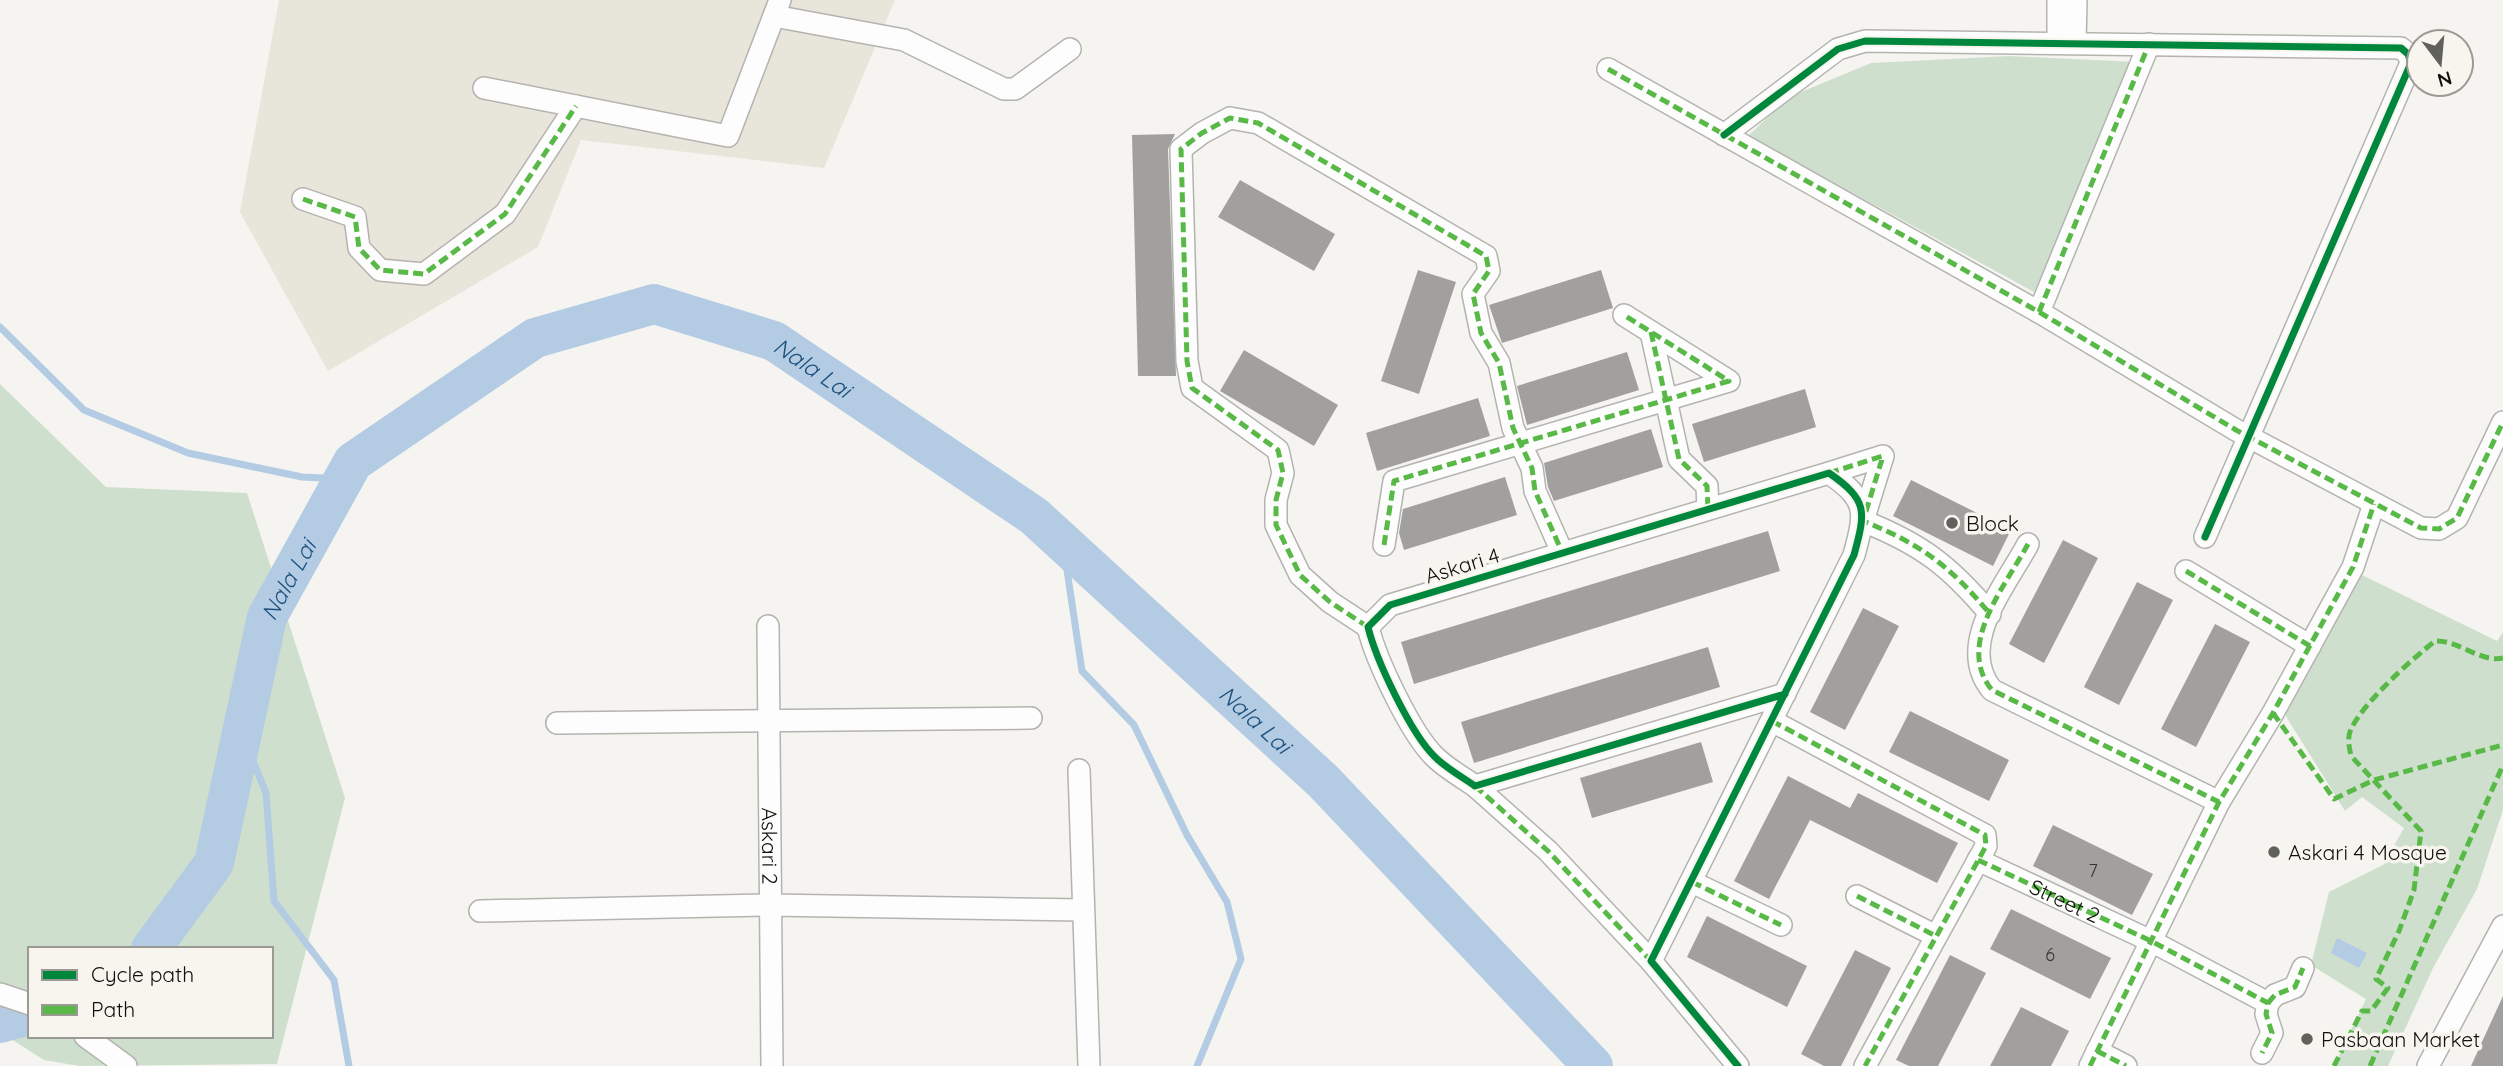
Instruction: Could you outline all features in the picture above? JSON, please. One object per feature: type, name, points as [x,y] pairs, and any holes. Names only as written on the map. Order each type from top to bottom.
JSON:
[{"type":"street","points":[[2058,0],[2066,43]]},
{"type":"street","points":[[2066,43],[2076,0]]},
{"type":"street","points":[[484,88],[728,136],[777,8],[904,40],[1004,89],[1015,89],[1070,49]]},
{"type":"street","points":[[1724,135],[1838,49],[1865,41],[2401,48],[2408,54],[2411,63],[2205,537]]},
{"type":"street","points":[[2039,312],[2149,44]]},
{"type":"street","points":[[1608,69],[2039,312],[2249,437],[2421,528],[2439,529],[2457,518],[2503,422]]},
{"type":"street","points":[[303,199],[355,216],[359,248],[380,270],[424,274],[505,214],[576,106]]},
{"type":"street","points":[[1562,552],[1535,491],[1532,468],[1523,444],[1513,428],[1499,363],[1486,346],[1478,324],[1473,294],[1489,271],[1486,256],[1258,123],[1230,118],[1202,133],[1181,149],[1187,361],[1192,388],[1278,450],[1283,474],[1276,500],[1276,525],[1300,575],[1330,602],[1368,627],[1373,649],[1409,717],[1434,756],[1475,786],[1548,851],[1651,961],[1738,1066]]},
{"type":"street","points":[[1384,545],[1394,481],[1729,381],[1624,316]]},
{"type":"street","points":[[1651,332],[1679,459],[1707,486],[1708,509]]},
{"type":"street","name":"Askari 4","points":[[1368,627],[1390,606],[1883,456],[1863,520]]},
{"type":"street","points":[[1651,961],[1854,555],[1863,520],[1855,491],[1829,472]]},
{"type":"street","points":[[2126,1066],[2093,1058],[2219,802],[2353,567],[2374,504]]},
{"type":"street","points":[[1863,520],[1909,541],[1944,563],[1990,614]]},
{"type":"street","points":[[2028,544],[1979,635],[1977,659],[1982,679],[1992,690],[2219,802]]},
{"type":"street","points":[[2186,571],[2310,646]]},
{"type":"street","name":"Askari 2","points":[[768,626],[771,719],[769,905],[772,1066]]},
{"type":"street","points":[[1475,786],[1785,694]]},
{"type":"street","points":[[556,723],[1031,718]]},
{"type":"street","points":[[1772,721],[1984,835],[1986,846],[1865,1066]]},
{"type":"street","points":[[1079,770],[1089,1066]]},
{"type":"street","name":"Street 2","points":[[1978,860],[2151,941],[2268,1003]]},
{"type":"street","points":[[1692,882],[1781,925]]},
{"type":"street","points":[[1857,896],[1936,936]]},
{"type":"street","points":[[480,911],[769,905],[1083,910]]},
{"type":"street","points":[[2428,1066],[2503,926]]},
{"type":"street","points":[[2262,1053],[2272,1033],[2266,1014],[2268,1003],[2275,995],[2295,987],[2303,968]]},
{"type":"street","points":[[0,994],[28,1003]]},
{"type":"street","points":[[88,1038],[126,1066]]},
{"type":"shaded area","points":[[279,0],[895,0],[824,168],[581,140],[538,247],[328,371],[240,212]]},
{"type":"green space","points":[[2009,56],[2136,62],[2034,292],[1748,136],[1789,97],[1871,63]]},
{"type":"green space","points":[[0,384],[106,487],[247,493],[345,798],[277,1064],[79,1066],[44,1060],[0,1032]]},
{"type":"green space","points":[[2362,575],[2497,641],[2503,632],[2503,810],[2477,889],[2433,968],[2388,1066],[2334,1066],[2366,999],[2311,965],[2329,892],[2383,865],[2404,828],[2362,797],[2345,811],[2282,710]]},
{"type":"water","points":[[2337,938],[2367,953],[2359,968],[2331,953]]},
{"type":"building","points":[[1175,134],[1168,149],[1176,376],[1138,376],[1132,135]]},
{"type":"building","points":[[1240,180],[1335,234],[1314,271],[1218,217]]},
{"type":"building","points":[[1418,270],[1456,282],[1419,394],[1381,381]]},
{"type":"building","points":[[1601,270],[1613,308],[1502,343],[1489,305]]},
{"type":"building","points":[[1244,350],[1338,405],[1314,446],[1220,391]]},
{"type":"building","points":[[1627,352],[1639,390],[1527,425],[1517,386]]},
{"type":"building","points":[[1805,389],[1816,427],[1704,462],[1692,424]]},
{"type":"building","points":[[1478,398],[1490,436],[1377,471],[1366,433]]},
{"type":"building","points":[[1651,429],[1663,467],[1554,501],[1548,487],[1544,463]]},
{"type":"building","points":[[1505,477],[1517,515],[1404,550],[1399,533],[1403,509]]},
{"type":"building","name":"Block","points":[[1911,480],[2011,530],[1993,566],[1893,516]]},
{"type":"building","points":[[1768,531],[1780,571],[1414,684],[1401,642]]},
{"type":"building","points":[[2063,540],[2098,558],[2044,663],[2009,644]]},
{"type":"building","points":[[2137,582],[2173,600],[2119,705],[2084,687]]},
{"type":"building","points":[[1863,608],[1899,626],[1845,730],[1810,712]]},
{"type":"building","points":[[2215,624],[2250,642],[2196,747],[2161,729]]},
{"type":"building","points":[[1708,647],[1720,687],[1474,763],[1461,722]]},
{"type":"building","points":[[1910,711],[2009,760],[1989,801],[1889,752]]},
{"type":"building","points":[[1701,742],[1713,782],[1592,818],[1580,778]]},
{"type":"building","points":[[1788,776],[1850,808],[1858,793],[1958,843],[1937,883],[1810,820],[1769,899],[1734,881]]},
{"type":"building","points":[[2053,825],[2153,874],[2132,915],[2033,866]]},
{"type":"building","points":[[2011,909],[2111,958],[2090,999],[1990,949]]},
{"type":"building","points":[[1707,916],[1807,966],[1787,1007],[1687,957]]},
{"type":"building","points":[[1855,950],[1891,968],[1841,1066],[1824,1066],[1801,1054]]},
{"type":"building","points":[[1950,955],[1986,973],[1938,1066],[1909,1066],[1896,1060]]},
{"type":"building","points":[[2503,996],[2503,1066],[2471,1066]]},
{"type":"building","points":[[2021,1007],[2069,1031],[2051,1066],[1990,1066]]},
{"type":"waterway","name":"Nala Lai","points":[[152,947],[214,863],[267,617],[353,462],[535,338],[654,304],[774,341],[1034,516],[1323,781],[1593,1066]]},
{"type":"waterway","points":[[0,327],[84,410],[188,453],[302,477],[344,479]]},
{"type":"waterway","points":[[1063,543],[1082,671],[1134,725],[1187,835],[1227,902],[1241,959],[1197,1066]]},
{"type":"waterway","points":[[242,733],[266,793],[274,901],[334,980],[349,1066]]},
{"type":"waterway","name":"Nala Lai","points":[[0,1023],[28,1016]]},
{"type":"marked path","points":[[2039,312],[2149,44]]},
{"type":"marked path","points":[[1608,69],[2039,312],[2236,430],[2421,528],[2439,529],[2457,518],[2503,422]]},
{"type":"marked path","points":[[303,199],[355,217],[359,248],[380,270],[424,274],[505,214],[576,106]]},
{"type":"marked path","points":[[1368,627],[1330,602],[1300,575],[1276,525],[1276,500],[1283,473],[1278,450],[1192,388],[1187,361],[1181,149],[1202,133],[1230,118],[1258,123],[1486,256],[1489,271],[1473,294],[1481,333],[1499,363],[1513,428],[1532,468],[1535,491],[1562,552]]},
{"type":"marked path","points":[[1384,545],[1394,481],[1729,381],[1624,315]]},
{"type":"marked path","points":[[1651,332],[1679,459],[1707,486],[1708,509]]},
{"type":"marked path","points":[[1829,473],[1883,456],[1863,521],[1902,538],[1933,558],[1961,582],[1990,614]]},
{"type":"marked path","points":[[2090,1066],[2219,802],[2273,713],[2353,567],[2374,504]]},
{"type":"marked path","points":[[2028,544],[1997,597],[1981,635],[1979,654],[1982,673],[1992,690],[2219,802]]},
{"type":"marked path","points":[[2186,571],[2310,646]]},
{"type":"marked path","points":[[2334,1066],[2362,1011],[2371,1011],[2388,988],[2376,979],[2399,931],[2414,890],[2421,831],[2351,756],[2351,729],[2377,694],[2435,641],[2453,644],[2478,655],[2503,658]]},
{"type":"marked path","points":[[2273,713],[2334,799],[2374,780],[2503,745]]},
{"type":"marked path","points":[[1772,721],[1985,835],[1986,846],[1865,1066]]},
{"type":"marked path","points":[[2370,1066],[2503,765]]},
{"type":"marked path","points":[[1475,786],[1548,851],[1651,961]]},
{"type":"marked path","points":[[1978,860],[2151,941],[2268,1003],[2266,1014],[2272,1033],[2262,1053]]},
{"type":"marked path","points":[[1692,882],[1781,925]]},
{"type":"marked path","points":[[1857,896],[1936,936]]},
{"type":"marked path","points":[[2268,1003],[2275,995],[2295,987],[2303,968]]},
{"type":"marked path","points":[[2097,1051],[2126,1066]]},
{"type":"cycle path","points":[[1724,135],[1838,49],[1865,41],[2401,48],[2408,54],[2411,63],[2205,537]]},
{"type":"cycle path","points":[[1738,1066],[1651,961],[1854,555],[1862,517],[1861,508],[1851,491],[1829,473],[1390,605],[1368,627],[1386,677],[1416,732],[1439,761],[1475,786],[1785,694]]},
{"type":"place","name":"Block","points":[[1952,523]]},
{"type":"place","name":"Askari 4 Mosque","points":[[2274,852]]},
{"type":"place","name":"Pasbaan Market","points":[[2307,1039]]}]
